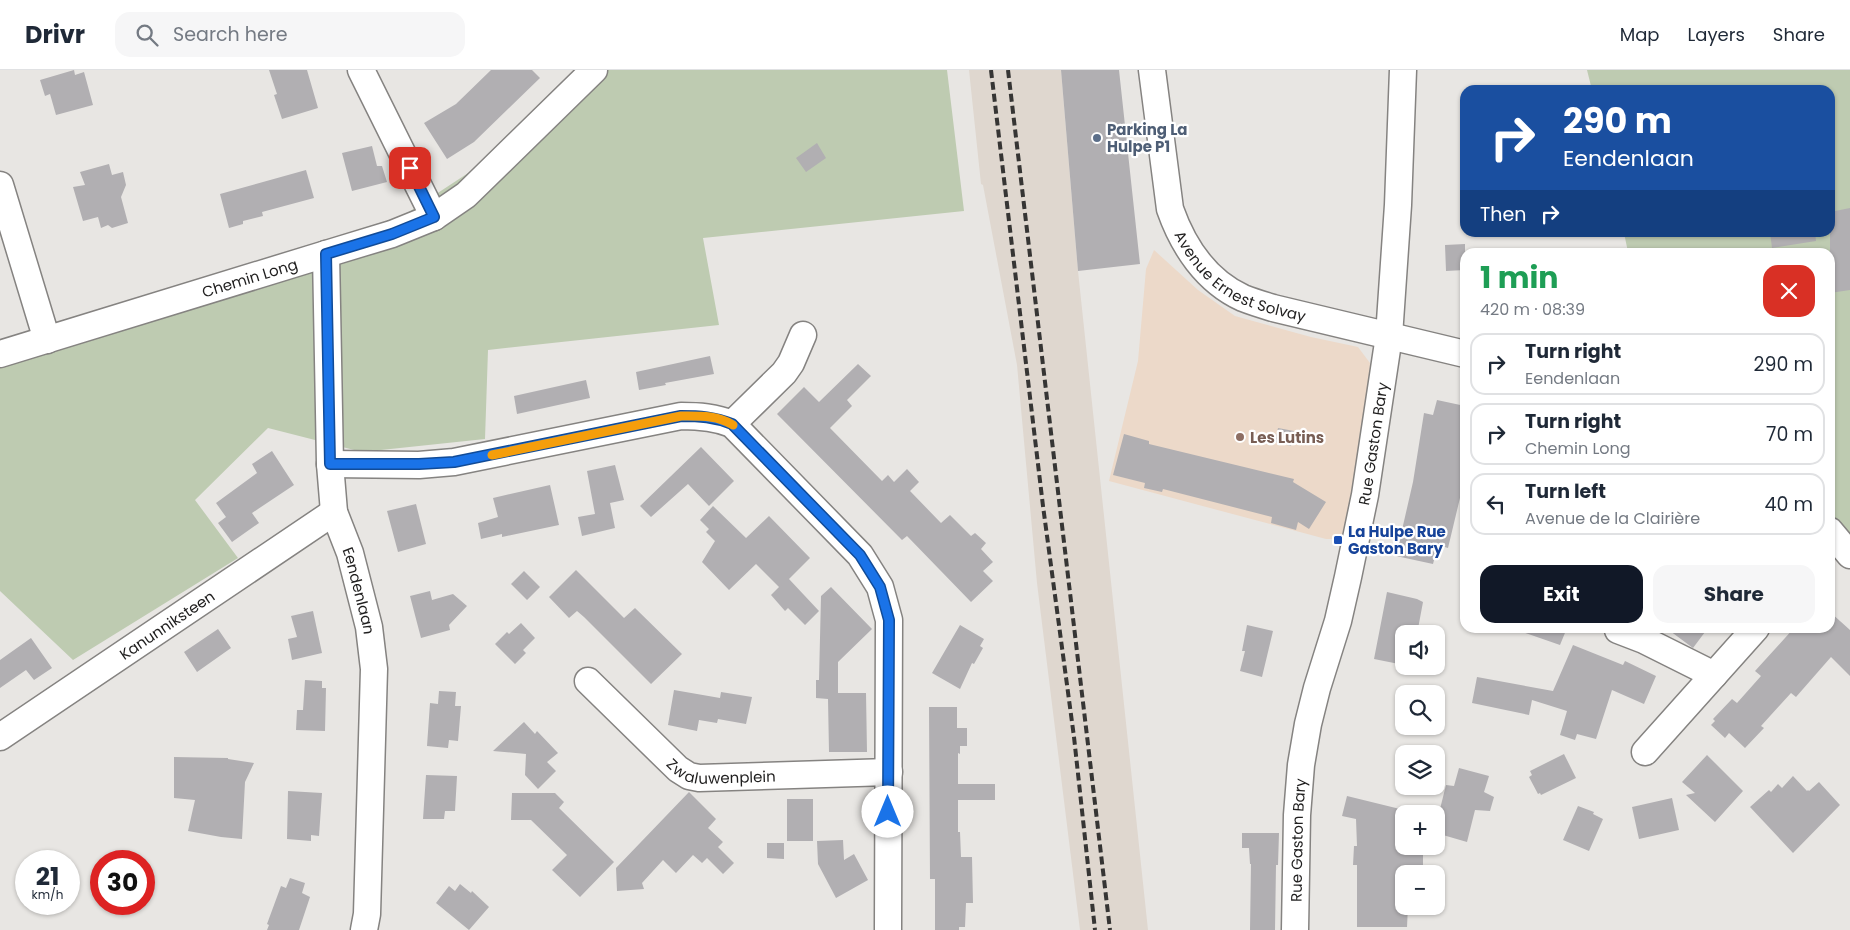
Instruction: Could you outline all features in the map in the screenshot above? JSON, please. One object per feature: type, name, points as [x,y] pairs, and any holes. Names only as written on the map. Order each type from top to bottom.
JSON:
[{"type":"street","points":[[361,70],[434,217]]},
{"type":"street","name":"Chemin Long","points":[[0,354],[392,234],[434,217],[466,195],[594,70]]},
{"type":"street","name":"Avenue Ernest Solvay","points":[[1152,70],[1170,209],[1176,226],[1194,258],[1217,281],[1242,297],[1273,308],[1460,353]]},
{"type":"street","name":"Rue Gaston Bary","points":[[1295,930],[1297,815],[1301,765],[1317,688],[1338,621],[1365,495],[1389,336],[1398,205],[1404,70]]},
{"type":"street","points":[[0,185],[47,340]]},
{"type":"street","name":"Eendenlaan","points":[[326,254],[330,464],[334,512],[350,553],[367,618],[374,670],[367,914],[364,930]]},
{"type":"street","points":[[732,424],[784,373],[803,335]]},
{"type":"street","points":[[330,464],[454,462],[681,416],[702,416],[732,424],[860,555],[880,587],[889,620],[888,930]]},
{"type":"street","name":"Kanunniksteen","points":[[0,737],[334,512]]},
{"type":"street","points":[[1626,633],[1644,640],[1714,675]]},
{"type":"street","points":[[1645,752],[1752,633]]},
{"type":"street","name":"Zwaluwenplein","points":[[588,681],[678,769],[689,776],[698,778],[889,772]]},
{"type":"shaded area","points":[[969,70],[1061,70],[1078,271],[1148,930],[1080,930],[1037,583],[1017,365],[983,185],[981,184]]},
{"type":"shaded area","name":"Les Lutins","points":[[1154,250],[1198,290],[1235,316],[1311,337],[1358,347],[1370,363],[1369,393],[1350,503],[1341,539],[1326,539],[1109,481],[1138,361],[1146,269]]},
{"type":"green space","points":[[579,70],[947,70],[964,211],[703,238],[719,325],[488,350],[485,439],[362,452],[268,428],[195,500],[238,558],[73,660],[0,591],[0,362],[339,258],[497,154]]},
{"type":"green space","points":[[1587,70],[1850,70],[1850,534],[1835,518],[1835,248],[1627,248],[1625,237],[1835,237],[1835,85],[1591,85]]},
{"type":"building","points":[[74,70],[75,75],[84,72],[93,105],[56,115],[50,94],[45,96],[40,80]]},
{"type":"building","points":[[269,70],[307,70],[318,108],[282,119],[274,95],[277,94]]},
{"type":"building","points":[[491,70],[532,70],[540,78],[474,142],[447,159],[424,123],[456,104]]},
{"type":"building","name":"Parking La Hulpe P1","points":[[1061,70],[1119,70],[1140,264],[1078,271]]},
{"type":"building","points":[[817,143],[826,158],[806,172],[796,158]]},
{"type":"building","points":[[372,146],[377,166],[382,166],[387,182],[352,191],[342,153]]},
{"type":"building","points":[[109,164],[112,175],[123,172],[126,185],[121,197],[128,223],[112,228],[108,225],[101,228],[98,217],[83,221],[73,187],[85,185],[80,172]]},
{"type":"building","points":[[306,170],[314,198],[262,212],[263,216],[243,221],[243,224],[229,228],[220,194]]},
{"type":"building","points":[[1850,208],[1850,290],[1835,292],[1835,248],[1830,248],[1830,237],[1835,237],[1835,211]]},
{"type":"building","points":[[1771,237],[1816,237],[1816,241],[1772,248]]},
{"type":"building","points":[[1465,244],[1465,248],[1460,248],[1460,270],[1446,271],[1445,245]]},
{"type":"building","points":[[710,356],[714,374],[639,390],[636,372]]},
{"type":"building","points":[[858,364],[871,376],[847,400],[852,406],[830,428],[882,481],[888,475],[894,482],[907,469],[919,482],[910,491],[941,523],[950,515],[971,536],[975,533],[986,543],[981,549],[993,562],[983,571],[993,581],[971,602],[907,536],[902,540],[777,414],[804,387],[819,402]]},
{"type":"building","points":[[586,380],[590,398],[517,414],[514,396]]},
{"type":"building","points":[[1437,400],[1460,405],[1460,498],[1448,548],[1438,545],[1433,564],[1396,556],[1413,482],[1424,413],[1433,415]]},
{"type":"building","points":[[1278,428],[1294,431],[1291,446],[1275,442]]},
{"type":"building","points":[[1124,434],[1149,441],[1149,444],[1294,479],[1293,482],[1326,502],[1309,529],[1298,522],[1296,530],[1271,523],[1272,517],[1163,489],[1162,492],[1144,488],[1145,483],[1113,475]]},
{"type":"building","points":[[701,447],[734,481],[709,506],[688,484],[651,517],[640,506]]},
{"type":"building","points":[[272,451],[294,485],[252,513],[259,523],[232,542],[218,523],[226,517],[216,503],[257,473],[252,464]]},
{"type":"building","points":[[615,465],[624,500],[610,503],[615,528],[582,536],[578,517],[595,514],[587,471]]},
{"type":"building","points":[[550,485],[559,525],[502,537],[502,534],[481,539],[478,523],[498,517],[493,498]]},
{"type":"building","points":[[416,504],[426,544],[398,552],[387,511]]},
{"type":"building","points":[[713,506],[746,538],[769,516],[810,558],[789,579],[819,611],[805,625],[788,608],[785,611],[771,595],[779,587],[756,564],[729,590],[702,562],[715,541],[706,532],[709,529],[700,520]]},
{"type":"building","points":[[576,570],[624,618],[635,608],[682,654],[651,684],[577,611],[569,618],[549,597]]},
{"type":"building","points":[[524,571],[540,587],[527,600],[511,584]]},
{"type":"building","points":[[831,587],[872,629],[838,662],[838,693],[866,693],[867,752],[829,752],[828,699],[816,698],[816,680],[819,680],[821,596]]},
{"type":"building","points":[[430,591],[432,600],[453,594],[467,606],[449,625],[450,630],[421,638],[410,596]]},
{"type":"building","points":[[1387,592],[1423,602],[1419,625],[1395,625],[1395,663],[1374,659]]},
{"type":"building","points":[[313,611],[322,653],[292,660],[288,639],[297,637],[291,616]]},
{"type":"building","points":[[1835,616],[1850,630],[1850,676],[1831,657],[1796,697],[1791,693],[1761,726],[1764,728],[1745,748],[1729,733],[1725,738],[1711,725],[1715,721],[1713,719],[1732,699],[1737,703],[1761,676],[1755,671],[1789,633],[1835,633]]},
{"type":"building","points":[[521,623],[535,638],[523,650],[526,653],[515,664],[495,644],[507,632],[509,634]]},
{"type":"building","points":[[960,625],[984,639],[980,646],[983,648],[974,664],[972,663],[960,689],[932,673]]},
{"type":"building","points":[[1247,625],[1273,631],[1262,677],[1240,671],[1245,651],[1242,651]]},
{"type":"building","points":[[218,629],[231,648],[197,672],[184,652]]},
{"type":"building","points":[[1526,633],[1565,633],[1560,645]]},
{"type":"building","points":[[1673,633],[1704,633],[1693,648]]},
{"type":"building","points":[[31,638],[52,668],[34,680],[26,670],[0,688],[0,660]]},
{"type":"building","points":[[1573,645],[1623,665],[1625,661],[1656,676],[1644,704],[1612,690],[1596,739],[1577,734],[1575,740],[1560,735],[1567,711],[1532,700],[1529,715],[1472,703],[1477,677],[1553,691]]},
{"type":"building","points":[[305,680],[322,681],[322,688],[326,688],[325,731],[296,730],[297,710],[303,710]]},
{"type":"building","points":[[674,690],[720,698],[721,692],[752,697],[746,724],[718,719],[717,723],[699,720],[697,731],[668,725]]},
{"type":"building","points":[[439,691],[456,692],[455,706],[461,706],[458,741],[449,740],[448,748],[427,746],[430,703],[438,704]]},
{"type":"building","points":[[929,707],[957,707],[957,728],[967,728],[967,746],[960,746],[960,754],[958,753],[958,784],[995,784],[995,800],[958,800],[958,832],[960,832],[961,857],[972,857],[973,903],[966,903],[965,927],[959,927],[959,930],[935,930],[935,879],[930,879]]},
{"type":"building","points":[[524,722],[535,734],[537,731],[558,753],[547,762],[556,771],[538,789],[525,775],[526,754],[493,751]]},
{"type":"building","points":[[1564,754],[1576,778],[1541,795],[1540,793],[1538,794],[1529,777],[1532,775],[1530,771]]},
{"type":"building","points":[[1707,755],[1743,791],[1715,822],[1686,795],[1695,793],[1682,782]]},
{"type":"building","points":[[174,757],[228,758],[254,763],[245,782],[242,839],[188,831],[195,800],[174,798]]},
{"type":"building","points":[[1459,768],[1489,776],[1484,792],[1494,797],[1490,811],[1475,810],[1467,842],[1445,836],[1445,805],[1441,805],[1446,785],[1454,786]]},
{"type":"building","points":[[426,775],[457,776],[455,811],[445,811],[444,819],[423,819]]},
{"type":"building","points":[[1793,776],[1807,791],[1819,782],[1840,805],[1793,853],[1750,807],[1769,790],[1771,792],[1778,784],[1782,788]]},
{"type":"building","points":[[288,791],[322,793],[319,836],[311,835],[311,841],[287,839]]},
{"type":"building","points":[[689,792],[716,819],[708,828],[723,842],[718,847],[734,863],[723,874],[707,858],[702,863],[693,855],[676,873],[663,860],[642,883],[644,889],[617,891],[616,868]]},
{"type":"building","points":[[512,793],[555,793],[564,802],[559,808],[614,862],[580,897],[552,870],[567,855],[531,820],[511,820]]},
{"type":"building","points":[[1347,796],[1395,808],[1395,855],[1423,855],[1423,865],[1395,865],[1395,915],[1408,915],[1407,927],[1357,927],[1357,865],[1353,865],[1354,846],[1357,846],[1356,819],[1342,816]]},
{"type":"building","points":[[1672,798],[1679,830],[1639,839],[1632,807]]},
{"type":"building","points":[[787,799],[813,799],[813,841],[787,841]]},
{"type":"building","points":[[1578,806],[1594,812],[1593,814],[1603,819],[1589,851],[1563,840]]},
{"type":"building","points":[[1242,833],[1279,833],[1278,865],[1276,865],[1275,930],[1250,930],[1251,864],[1249,848],[1242,848]]},
{"type":"building","points":[[843,840],[844,860],[854,854],[868,880],[836,898],[818,864],[817,841]]},
{"type":"building","points":[[767,843],[784,843],[784,859],[767,858]]},
{"type":"building","points":[[290,878],[305,883],[302,893],[310,897],[299,930],[267,930],[269,925],[267,924],[281,886],[286,888]]},
{"type":"building","points":[[460,884],[471,893],[472,891],[489,907],[469,930],[436,903],[449,886],[455,891]]},
{"type":"railway","points":[[991,70],[1043,506],[1074,737],[1095,930]]},
{"type":"railway","points":[[1008,70],[1110,930]]},
{"type":"slow traffic","points":[[492,455],[681,416],[702,416],[719,419],[733,425]]},
{"type":"place","name":"Parking La Hulpe P1","points":[[1097,138]]},
{"type":"place","name":"Les Lutins","points":[[1240,437]]},
{"type":"place","name":"La Hulpe Rue Gaston Bary","points":[[1338,540]]},
{"type":"route","points":[[410,168],[434,217],[392,234],[326,254],[330,464],[454,462],[681,416],[702,416],[732,424],[860,555],[880,587],[889,620],[888,812]]}]
